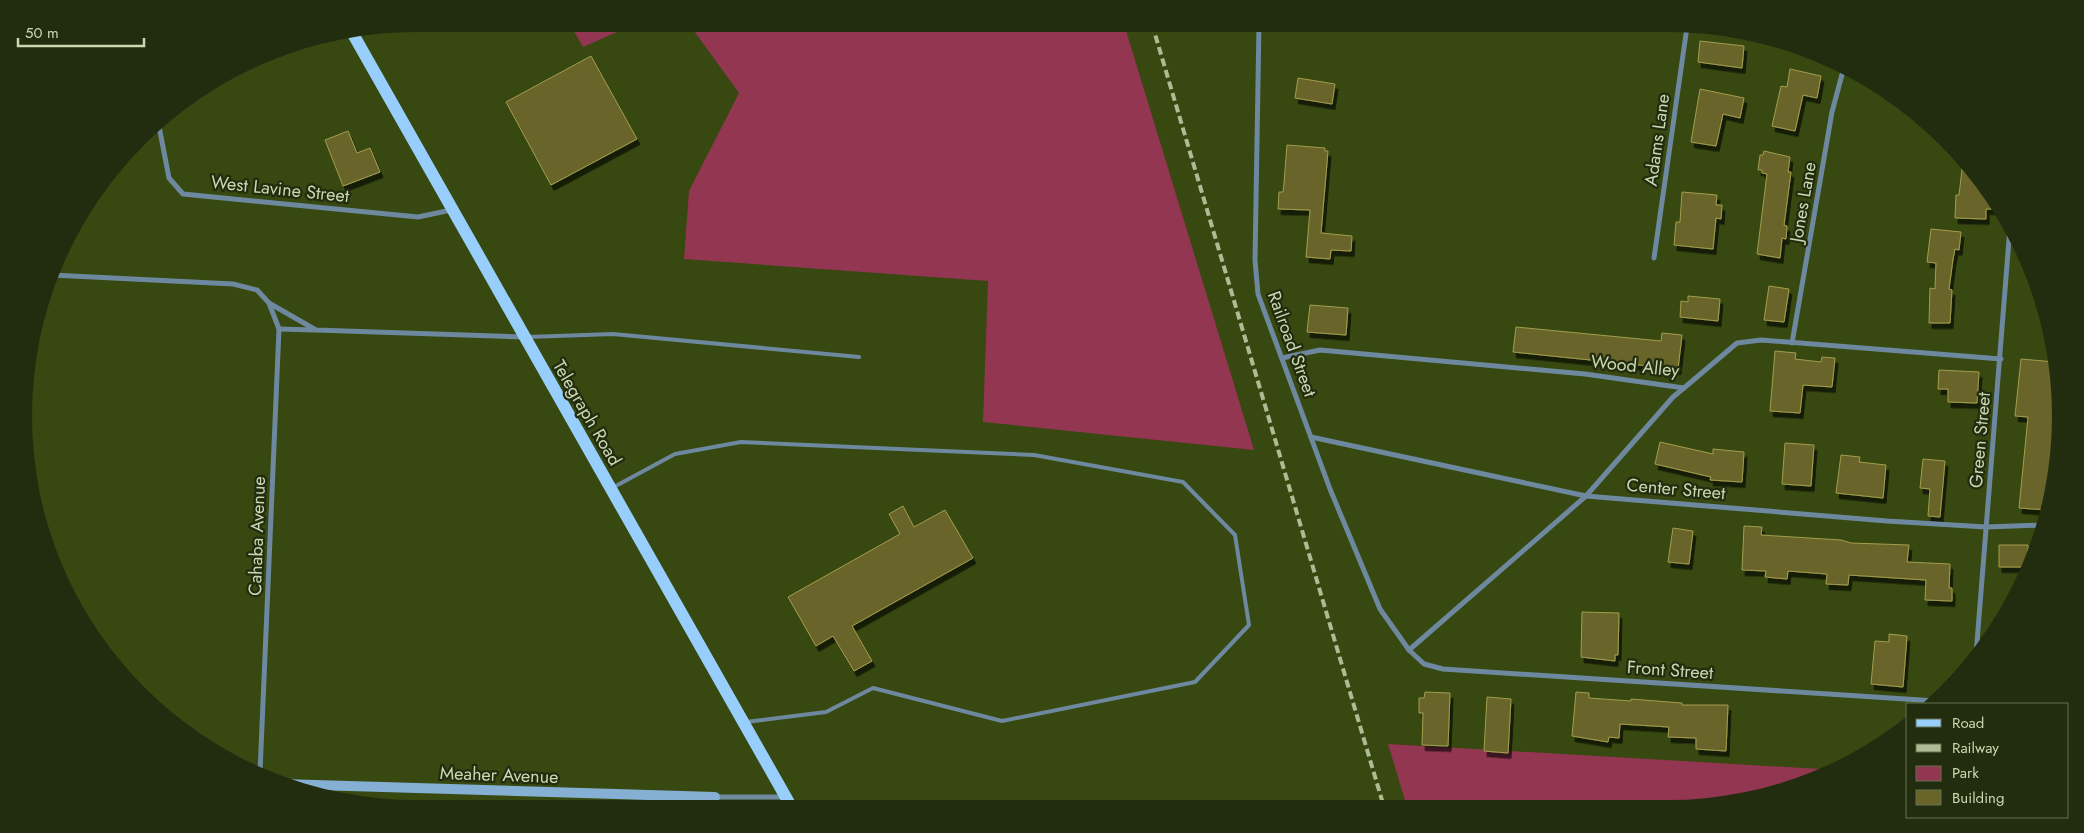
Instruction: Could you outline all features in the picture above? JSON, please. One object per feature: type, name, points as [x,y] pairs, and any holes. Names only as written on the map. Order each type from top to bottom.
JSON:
[{"type":"main road","name":"Telegraph Road","points":[[355,38],[523,337],[787,800]]},
{"type":"street","name":"Railroad Street","points":[[1259,32],[1255,260],[1258,294],[1311,437],[1380,608],[1409,650]]},
{"type":"street","name":"Adams Lane","points":[[1654,258],[1686,33]]},
{"type":"street","name":"Jones Lane","points":[[1792,342],[1832,112],[1842,75]]},
{"type":"street","name":"West Lavine Street","points":[[160,131],[169,178],[183,194],[418,217],[452,210]]},
{"type":"street","name":"Green Street","points":[[1977,643],[2009,242]]},
{"type":"street","points":[[60,275],[233,284],[256,290],[269,303],[316,330]]},
{"type":"street","name":"Cahaba Avenue","points":[[260,767],[279,329],[269,303]]},
{"type":"street","points":[[279,329],[523,337]]},
{"type":"street","name":"Wood Alley","points":[[1282,358],[1320,350],[1585,374],[1684,388],[1737,343],[1761,340],[2001,359]]},
{"type":"street","points":[[1409,650],[1586,496],[1673,397],[1684,388]]},
{"type":"street","name":"Center Street","points":[[1311,437],[1586,496],[1887,521],[1986,527],[2035,525]]},
{"type":"street","name":"Front Street","points":[[1409,650],[1424,664],[1443,669],[1926,700]]},
{"type":"street","name":"Meaher Avenue","points":[[326,789],[715,798]]},
{"type":"street","points":[[715,798],[745,800]]},
{"type":"lane","points":[[523,337],[613,334],[859,356]]},
{"type":"lane","points":[[610,489],[675,454],[741,442],[1034,455],[1184,482],[1235,534],[1249,625],[1195,682],[1002,721],[873,688],[826,712],[743,723]]},
{"type":"green space","points":[[575,32],[617,32],[583,47]]},
{"type":"green space","points":[[695,32],[1126,32],[1254,450],[983,422],[988,281],[684,259],[689,191],[739,93]]},
{"type":"green space","points":[[1388,744],[1819,769],[1767,787],[1742,793],[1693,800],[1405,800]]},
{"type":"building","points":[[1700,41],[1744,46],[1742,68],[1698,62]]},
{"type":"building","points":[[591,56],[637,139],[551,185],[506,102]]},
{"type":"building","points":[[1790,69],[1821,76],[1817,98],[1803,95],[1795,131],[1772,126],[1781,86],[1787,87]]},
{"type":"building","points":[[1298,78],[1335,84],[1332,104],[1295,98]]},
{"type":"building","points":[[1700,89],[1744,98],[1740,118],[1723,114],[1716,146],[1691,142]]},
{"type":"building","points":[[348,131],[357,153],[370,148],[380,172],[343,186],[325,140]]},
{"type":"building","points":[[1287,145],[1325,148],[1325,151],[1328,151],[1321,233],[1352,236],[1351,251],[1331,250],[1330,259],[1306,257],[1310,210],[1278,209],[1279,192],[1283,192]]},
{"type":"building","points":[[1764,151],[1790,157],[1788,172],[1791,172],[1784,225],[1787,226],[1786,239],[1782,238],[1780,258],[1757,254],[1767,174],[1762,173],[1762,170],[1758,170],[1760,155],[1763,155]]},
{"type":"building","points":[[1962,170],[1991,209],[1986,209],[1986,219],[1955,218],[1956,195],[1959,195]]},
{"type":"building","points":[[1682,192],[1717,195],[1716,205],[1722,205],[1721,219],[1716,218],[1713,249],[1674,245],[1676,222],[1680,222]]},
{"type":"building","points":[[1931,229],[1961,232],[1959,250],[1955,249],[1949,289],[1952,290],[1950,323],[1929,323],[1930,288],[1935,289],[1936,263],[1927,262]]},
{"type":"building","points":[[1769,286],[1789,289],[1784,322],[1764,320]]},
{"type":"building","points":[[1688,296],[1720,299],[1718,321],[1680,317],[1681,301],[1688,302]]},
{"type":"building","points":[[1310,305],[1348,308],[1346,335],[1307,332]]},
{"type":"building","points":[[1516,327],[1661,341],[1662,333],[1682,335],[1678,369],[1513,352]]},
{"type":"building","points":[[1775,351],[1796,353],[1795,359],[1821,362],[1822,357],[1835,358],[1832,387],[1803,385],[1800,413],[1770,411]]},
{"type":"building","points":[[2021,359],[2047,361],[2051,391],[2051,442],[2040,509],[2019,508],[2028,417],[2015,416]]},
{"type":"building","points":[[1939,370],[1979,372],[1977,403],[1948,402],[1948,389],[1938,389]]},
{"type":"building","points":[[1660,442],[1713,454],[1713,449],[1744,452],[1742,482],[1710,480],[1711,477],[1655,464]]},
{"type":"building","points":[[1785,443],[1814,445],[1811,486],[1782,484]]},
{"type":"building","points":[[1841,455],[1860,457],[1859,462],[1886,465],[1883,498],[1836,493]]},
{"type":"building","points":[[1923,459],[1945,461],[1940,517],[1928,516],[1930,489],[1920,488]]},
{"type":"building","points":[[903,506],[914,527],[945,510],[973,558],[852,626],[872,661],[854,671],[833,636],[816,646],[788,597],[900,534],[889,514]]},
{"type":"building","points":[[1744,526],[1762,527],[1761,535],[1841,540],[1851,543],[1909,545],[1907,562],[1950,564],[1949,588],[1952,588],[1952,601],[1925,600],[1926,580],[1849,575],[1848,585],[1826,584],[1827,574],[1788,571],[1787,579],[1765,577],[1766,571],[1742,570]]},
{"type":"building","points":[[1673,528],[1693,531],[1689,564],[1668,562]]},
{"type":"building","points":[[1999,545],[2028,545],[2020,567],[1999,567]]},
{"type":"building","points":[[1582,612],[1619,613],[1618,655],[1615,655],[1615,661],[1581,657]]},
{"type":"building","points":[[1889,634],[1907,636],[1903,687],[1871,684],[1875,641],[1889,642]]},
{"type":"building","points":[[1425,692],[1450,693],[1448,746],[1422,745],[1423,713],[1419,713],[1419,698],[1424,698]]},
{"type":"building","points":[[1576,692],[1589,693],[1589,698],[1631,701],[1631,699],[1682,703],[1682,705],[1728,705],[1726,751],[1696,749],[1696,738],[1668,737],[1669,727],[1620,724],[1619,738],[1609,737],[1608,742],[1572,736]]},
{"type":"building","points":[[1487,697],[1511,699],[1508,753],[1484,751]]},
{"type":"railway","points":[[1154,32],[1382,800]]}]
